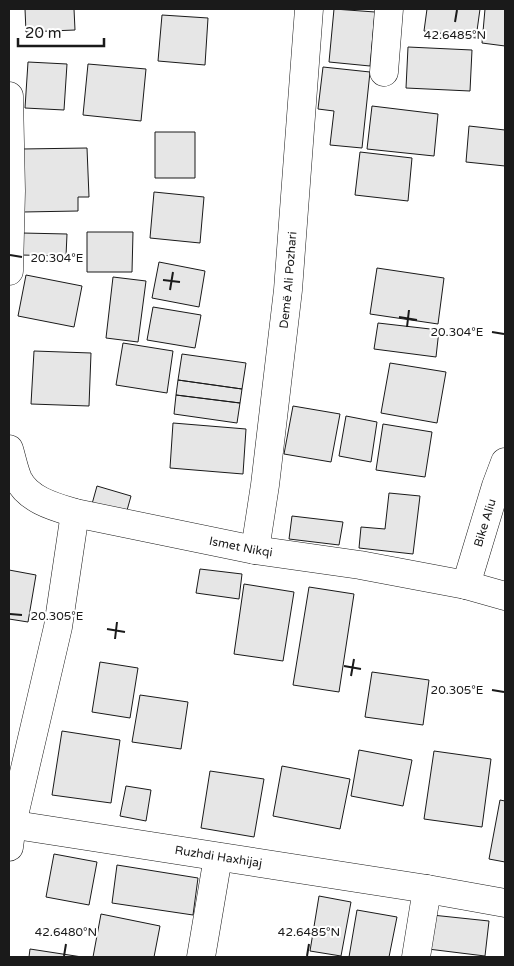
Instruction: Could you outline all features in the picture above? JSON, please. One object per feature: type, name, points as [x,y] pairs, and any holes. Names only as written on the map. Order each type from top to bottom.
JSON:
[{"type":"street","name":"Demë Ali Pozhari","points":[[255,550],[265,485],[288,290],[302,130],[309,9]]},
{"type":"street","points":[[384,72],[389,9]]},
{"type":"street","points":[[9,96],[11,191],[9,271]]},
{"type":"street","name":"Ismet Nikqi","points":[[9,448],[18,480],[17,497],[47,504],[75,514],[255,550],[360,565],[466,586],[505,596]]},
{"type":"street","name":"Bike Aliu","points":[[466,586],[505,462]]},
{"type":"street","name":"Ruzhdi Haxhijaj","points":[[75,514],[58,627],[10,832],[218,857],[505,903]]},
{"type":"street","points":[[200,957],[218,857]]},
{"type":"street","points":[[416,957],[427,889]]},
{"type":"building","points":[[25,9],[74,9],[75,30],[26,32]]},
{"type":"building","points":[[334,9],[375,12],[370,66],[329,62]]},
{"type":"building","points":[[427,9],[480,9],[476,38],[424,31]]},
{"type":"building","points":[[485,9],[505,9],[505,46],[482,43]]},
{"type":"building","points":[[162,15],[208,18],[205,65],[158,61]]},
{"type":"building","points":[[408,47],[472,50],[470,91],[406,88]]},
{"type":"building","points":[[28,62],[67,64],[64,110],[25,108]]},
{"type":"building","points":[[88,64],[146,69],[141,121],[83,115]]},
{"type":"building","points":[[323,67],[370,72],[362,148],[330,145],[334,111],[318,109]]},
{"type":"building","points":[[372,106],[438,114],[434,156],[367,149]]},
{"type":"building","points":[[469,126],[505,130],[505,166],[466,162]]},
{"type":"building","points":[[155,132],[195,132],[195,178],[155,178]]},
{"type":"building","points":[[87,148],[89,197],[78,197],[78,211],[23,212],[22,149]]},
{"type":"building","points":[[360,152],[412,158],[408,201],[355,195]]},
{"type":"building","points":[[154,192],[204,197],[200,243],[150,238]]},
{"type":"building","points":[[87,232],[133,232],[132,272],[87,272]]},
{"type":"building","points":[[22,233],[67,234],[66,256],[21,255]]},
{"type":"building","points":[[159,262],[205,271],[199,307],[152,298]]},
{"type":"building","points":[[377,268],[444,278],[438,324],[370,314]]},
{"type":"building","points":[[26,275],[82,286],[74,327],[18,316]]},
{"type":"building","points":[[113,277],[146,281],[138,342],[106,338]]},
{"type":"building","points":[[153,307],[201,315],[195,348],[147,340]]},
{"type":"building","points":[[378,323],[439,330],[436,357],[374,349]]},
{"type":"building","points":[[123,343],[173,351],[167,393],[116,385]]},
{"type":"building","points":[[34,351],[91,353],[89,406],[31,404]]},
{"type":"building","points":[[182,354],[246,363],[242,389],[178,380]]},
{"type":"building","points":[[390,363],[446,372],[437,423],[381,413]]},
{"type":"building","points":[[178,380],[242,389],[240,403],[176,395]]},
{"type":"building","points":[[176,395],[240,403],[237,423],[174,414]]},
{"type":"building","points":[[293,406],[340,414],[331,462],[284,454]]},
{"type":"building","points":[[346,416],[377,422],[371,462],[339,456]]},
{"type":"building","points":[[173,423],[246,429],[243,474],[170,468]]},
{"type":"building","points":[[383,424],[432,432],[425,477],[376,470]]},
{"type":"building","points":[[97,486],[131,496],[126,514],[92,504]]},
{"type":"building","points":[[389,493],[420,496],[413,554],[359,548],[361,527],[385,529]]},
{"type":"building","points":[[292,516],[343,522],[339,545],[289,539]]},
{"type":"building","points":[[200,569],[242,574],[239,599],[196,593]]},
{"type":"building","points":[[9,570],[36,575],[28,622],[9,619]]},
{"type":"building","points":[[244,584],[294,592],[283,661],[234,654]]},
{"type":"building","points":[[309,587],[354,594],[339,692],[293,685]]},
{"type":"building","points":[[100,662],[138,668],[130,718],[92,712]]},
{"type":"building","points":[[372,672],[429,680],[423,725],[365,717]]},
{"type":"building","points":[[140,695],[188,702],[181,749],[132,742]]},
{"type":"building","points":[[62,731],[120,740],[111,803],[52,795]]},
{"type":"building","points":[[359,750],[412,760],[403,806],[351,796]]},
{"type":"building","points":[[434,751],[491,759],[482,827],[424,819]]},
{"type":"building","points":[[282,766],[350,779],[340,829],[273,816]]},
{"type":"building","points":[[210,771],[264,779],[254,837],[201,828]]},
{"type":"building","points":[[126,786],[151,790],[146,821],[120,816]]},
{"type":"building","points":[[500,800],[505,801],[505,862],[489,859]]},
{"type":"building","points":[[54,854],[97,862],[89,905],[46,897]]},
{"type":"building","points":[[117,865],[198,878],[193,915],[112,903]]},
{"type":"building","points":[[319,896],[351,902],[341,956],[310,951]]},
{"type":"building","points":[[357,910],[397,917],[389,957],[349,957]]},
{"type":"building","points":[[101,914],[160,926],[154,957],[93,957]]},
{"type":"building","points":[[432,915],[489,921],[485,956],[428,949]]},
{"type":"building","points":[[30,949],[82,957],[29,957]]}]
